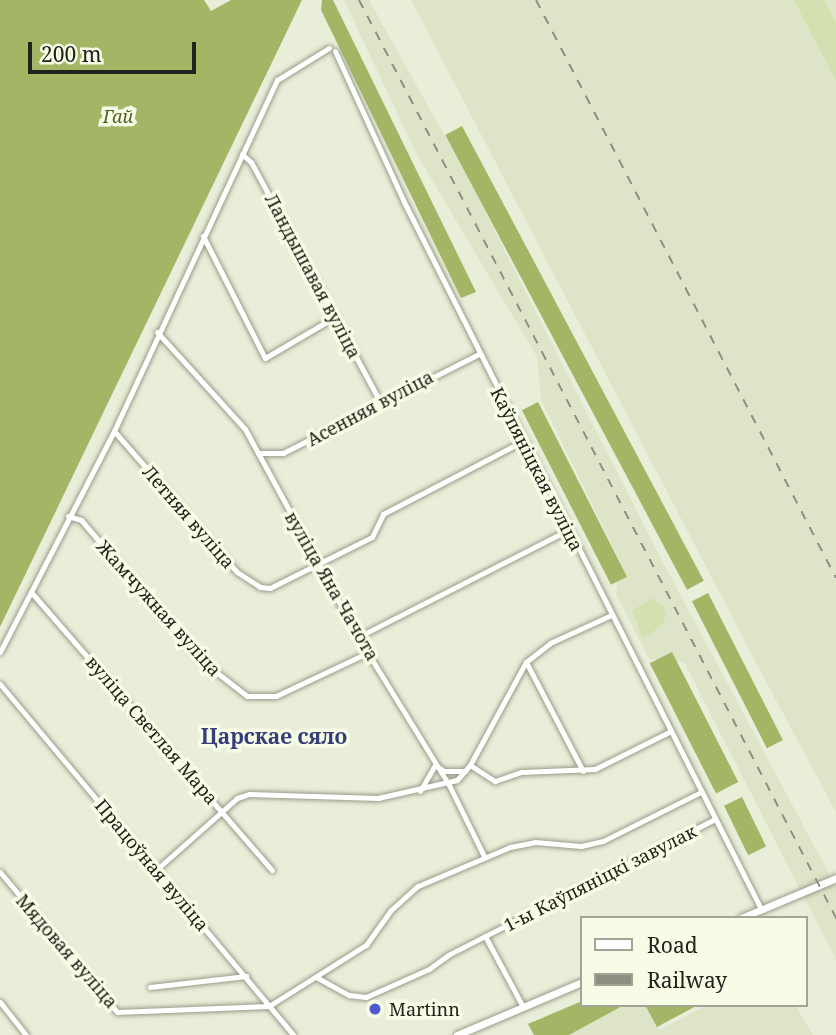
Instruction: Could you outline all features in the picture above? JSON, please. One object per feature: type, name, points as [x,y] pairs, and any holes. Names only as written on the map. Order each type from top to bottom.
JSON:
[{"type":"main road","points":[[745,916],[836,878]]},
{"type":"main road","points":[[457,1035],[580,983]]},
{"type":"street","name":"Каўпяніцкая вуліца","points":[[242,154],[276,80],[332,49],[609,616],[761,909]]},
{"type":"street","points":[[0,652],[114,431],[157,332],[242,154]]},
{"type":"street","name":"Ландышавая вуліца","points":[[242,154],[251,162],[380,402]]},
{"type":"street","points":[[203,236],[265,358],[335,317]]},
{"type":"street","name":"вуліца Яна Чачота","points":[[157,332],[223,403],[258,453],[358,637],[449,785],[484,856]]},
{"type":"street","name":"Асенняя вуліца","points":[[258,453],[283,453],[480,354]]},
{"type":"street","name":"Летняя вуліца","points":[[114,431],[247,579],[270,588],[372,537],[383,513],[523,441]]},
{"type":"street","name":"Жамчужная вуліца","points":[[68,516],[81,520],[202,661],[247,696],[276,696],[369,652]]},
{"type":"street","points":[[358,637],[568,530]]},
{"type":"street","name":"вуліца Светлая Мара","points":[[31,592],[272,870]]},
{"type":"street","points":[[156,870],[237,798],[249,794],[378,798],[417,793],[449,785],[470,765],[526,662],[550,643],[609,616]]},
{"type":"street","points":[[526,662],[583,771]]},
{"type":"street","name":"Працоўная вуліца","points":[[0,684],[293,1035]]},
{"type":"street","points":[[0,696],[10,697]]},
{"type":"street","points":[[470,765],[491,780],[521,772],[583,771],[671,731]]},
{"type":"street","points":[[417,793],[435,765],[444,771],[466,771]]},
{"type":"street","name":"1-ы Каўпяніцкі завулак","points":[[269,1006],[366,945],[391,910],[411,891],[484,856],[535,842],[581,846],[603,841],[701,792]]},
{"type":"street","name":"1-ы Каўпяніцкі завулак","points":[[316,977],[349,995],[366,997],[429,969],[485,936],[715,819]]},
{"type":"street","name":"Мядовая вуліца","points":[[0,872],[117,1013],[269,1006]]},
{"type":"street","name":"1-ы Каўпяніцкі завулак","points":[[485,936],[523,1007]]},
{"type":"street","points":[[150,987],[246,976]]},
{"type":"street","points":[[0,1002],[26,1035]]},
{"type":"shaded area","points":[[344,0],[369,0],[466,174],[657,551],[836,887],[836,960],[684,662],[649,659],[616,594],[621,563],[541,400],[537,357],[416,153]]},
{"type":"shaded area","points":[[411,0],[836,0],[836,812],[763,676]]},
{"type":"shaded area","points":[[620,1007],[646,1007],[659,1030],[704,1007],[796,1007],[813,1035],[569,1035]]},
{"type":"green space","name":"Гай","points":[[0,0],[204,0],[211,11],[231,0],[302,0],[0,627]]},
{"type":"green space","points":[[322,0],[333,0],[476,292],[461,298],[321,10]]},
{"type":"green space","points":[[794,0],[824,0],[836,22],[836,81]]},
{"type":"green space","points":[[462,126],[704,581],[687,590],[445,135]]},
{"type":"green space","points":[[538,402],[627,577],[611,585],[522,410]]},
{"type":"green space","points":[[708,593],[783,740],[767,748],[692,601]]},
{"type":"green space","points":[[652,598],[663,606],[666,615],[663,624],[643,639],[632,611]]},
{"type":"green space","points":[[672,652],[738,782],[716,793],[650,663]]},
{"type":"green space","points":[[742,797],[766,846],[748,855],[724,806]]},
{"type":"green space","points":[[580,1002],[580,1007],[620,1007],[569,1035],[534,1035],[528,1024]]},
{"type":"green space","points":[[646,1007],[694,1007],[657,1027]]},
{"type":"railway","points":[[359,0],[836,918]]},
{"type":"railway","points":[[536,0],[836,578]]},
{"type":"place","name":"Martinn","points":[[375,1009]]},
{"type":"district","name":"Царскае сяло","points":[[274,736]]}]
